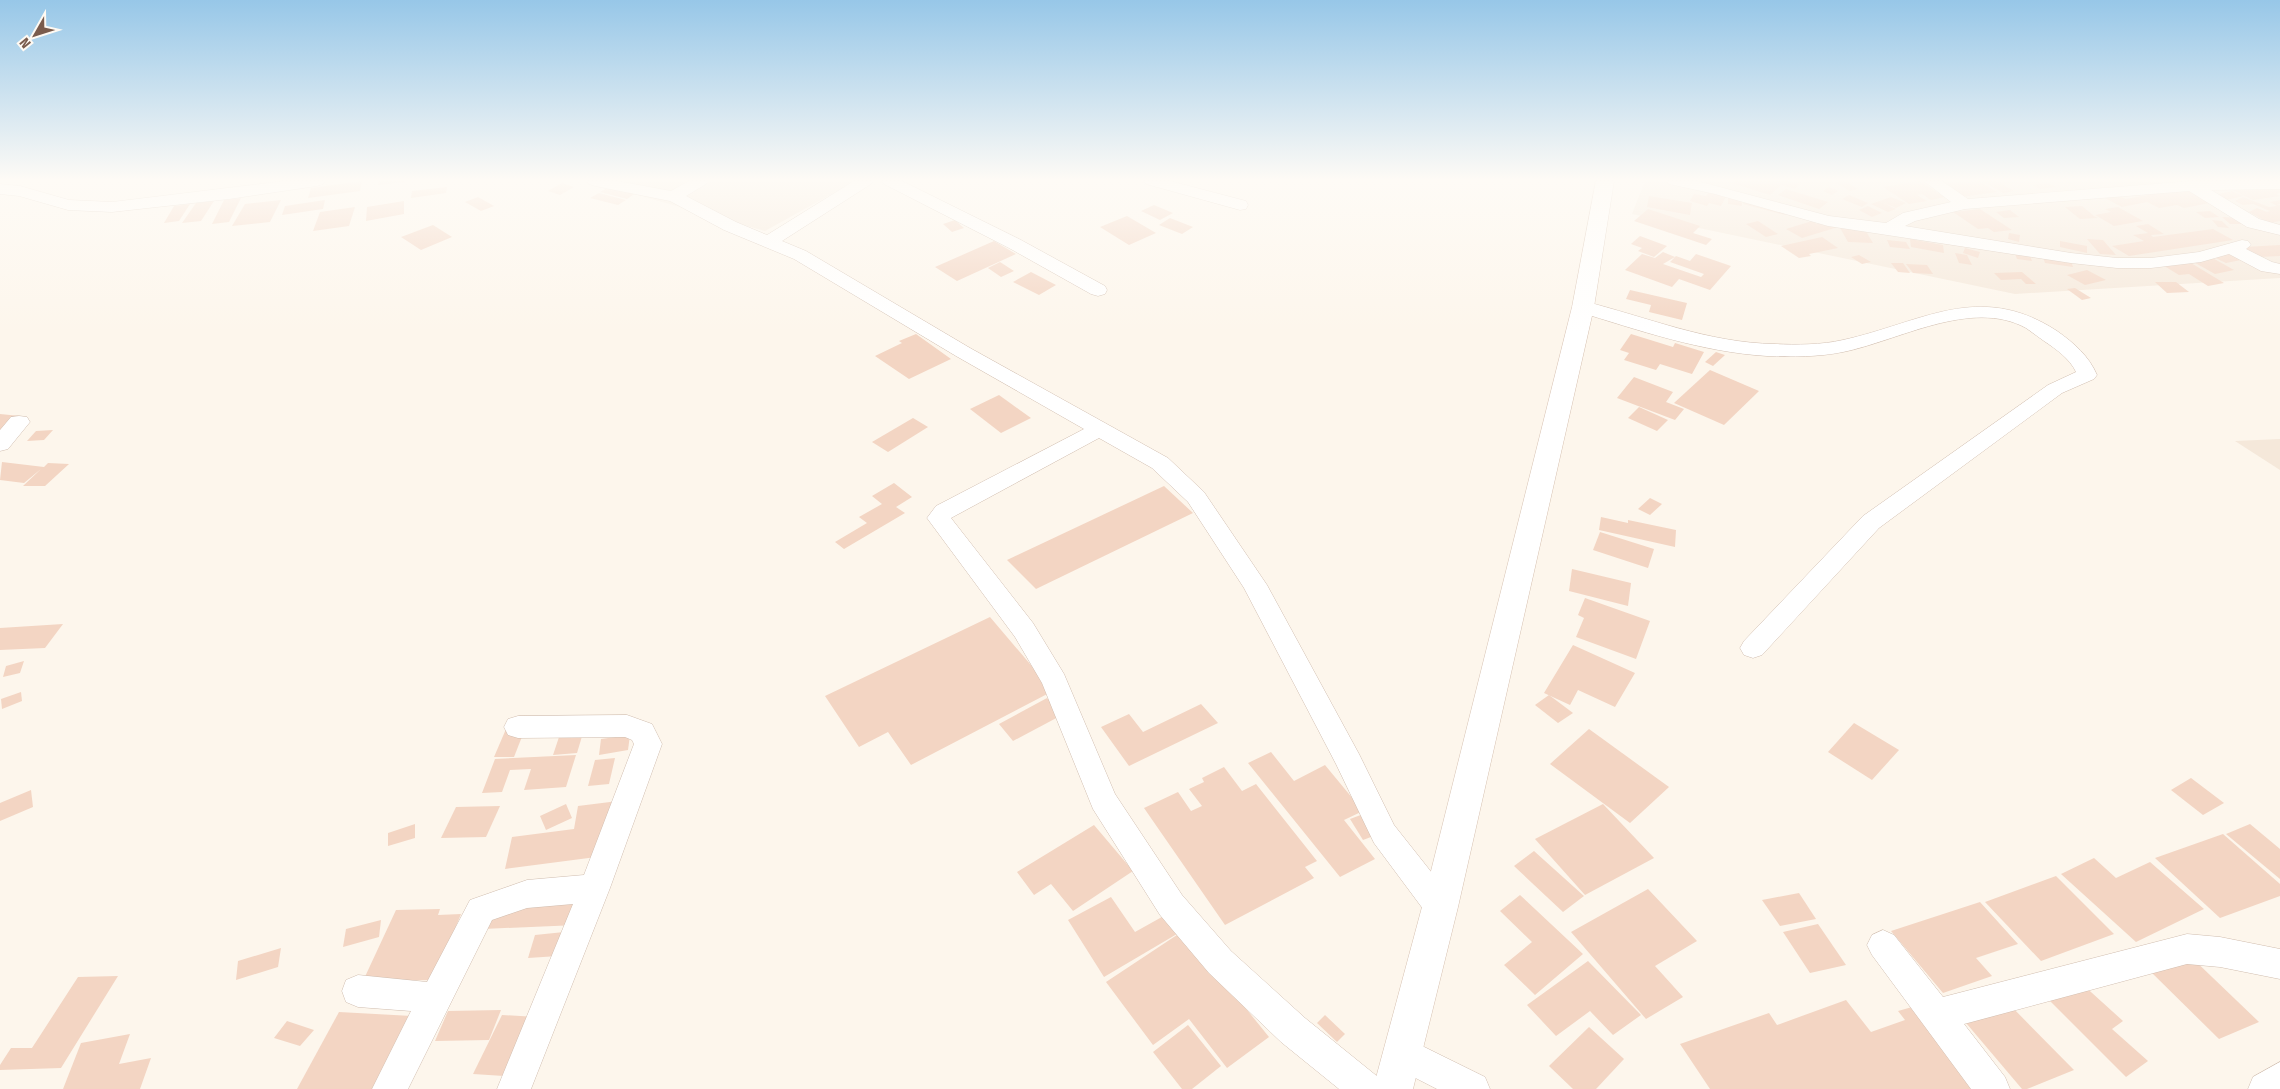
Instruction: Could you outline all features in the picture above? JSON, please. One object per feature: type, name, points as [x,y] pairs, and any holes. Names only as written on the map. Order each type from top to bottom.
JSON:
[{"type":"main road","points":[[1393,1089],[1440,907],[1583,307],[1597,232]]},
{"type":"street","points":[[746,232],[800,254],[1098,430],[1160,463],[1196,497],[1255,585],[1349,762],[1384,834],[1440,907]]},
{"type":"street","points":[[770,241],[785,232]]},
{"type":"street","points":[[991,232],[1098,290]]},
{"type":"street","points":[[1908,232],[2071,258],[2117,263],[2151,263],[2201,257],[2240,247],[2272,232]]},
{"type":"street","points":[[2240,247],[2267,267],[2280,269]]},
{"type":"street","points":[[1583,307],[1682,336],[1768,350],[1842,346],[1925,320],[1982,311],[2002,313],[2022,319],[2053,337],[2083,362],[2087,375],[2055,389],[1871,522],[1753,648]]},
{"type":"street","points":[[0,444],[19,422]]},
{"type":"street","points":[[1098,430],[944,511],[939,518],[1024,630],[1055,681],[1103,800],[1171,905],[1227,968],[1293,1030],[1366,1089]]},
{"type":"street","points":[[514,1089],[595,888],[648,744],[642,732],[628,726],[518,726]]},
{"type":"street","points":[[389,1089],[481,910],[527,894],[595,888]]},
{"type":"street","points":[[1883,945],[1992,1089]]},
{"type":"street","points":[[1936,1015],[2187,949],[2220,952],[2280,964]]},
{"type":"street","points":[[358,992],[435,998]]},
{"type":"street","points":[[1402,1053],[1473,1089]]},
{"type":"street","points":[[2264,1089],[2280,1079]]},
{"type":"shaded area","points":[[1717,232],[2280,232],[2280,278],[2015,294]]},
{"type":"shaded area","points":[[2280,439],[2280,470],[2235,441]]},
{"type":"building","points":[[415,232],[444,232],[452,237],[421,250],[401,237]]},
{"type":"building","points":[[1108,232],[1156,233],[1129,245]]},
{"type":"building","points":[[1666,232],[1694,232],[1693,233],[1712,239],[1706,245]]},
{"type":"building","points":[[1758,232],[1775,232],[1778,234],[1766,237]]},
{"type":"building","points":[[1791,232],[1822,232],[1802,238]]},
{"type":"building","points":[[1842,232],[1866,232],[1873,243],[1848,242]]},
{"type":"building","points":[[2146,232],[2161,232],[2164,234],[2151,235],[2153,237],[2192,232],[2218,232],[2233,240],[2129,256],[2112,246],[2144,241],[2133,235],[2148,233]]},
{"type":"building","points":[[2009,233],[2020,235],[2019,242],[2008,239]]},
{"type":"building","points":[[1640,236],[1667,246],[1654,257],[1638,251],[1642,248],[1631,244]]},
{"type":"building","points":[[1822,237],[1838,248],[1799,258],[1781,246]]},
{"type":"building","points":[[1910,239],[1943,245],[1944,253],[1911,247]]},
{"type":"building","points":[[2087,239],[2103,240],[2116,255],[2100,254]]},
{"type":"building","points":[[1887,240],[1906,242],[1910,249],[1890,247]]},
{"type":"building","points":[[994,241],[1016,254],[957,281],[935,267]]},
{"type":"building","points":[[2060,241],[2087,246],[2087,253],[2060,247]]},
{"type":"building","points":[[2280,245],[2280,256],[2259,257],[2244,247]]},
{"type":"building","points":[[1965,248],[1980,252],[1978,258],[1963,253]]},
{"type":"building","points":[[2231,251],[2246,259],[2226,263],[2211,256]]},
{"type":"building","points":[[1663,252],[1690,261],[1696,254],[1731,266],[1710,290],[1679,279],[1672,287],[1625,270],[1642,254],[1655,258]],"holes":[[[1675,257],[1670,262],[1704,274],[1701,277],[1663,264]]]},
{"type":"building","points":[[1955,253],[1967,255],[1972,265],[1959,263]]},
{"type":"building","points":[[2015,254],[2030,256],[2032,261],[2017,259]]},
{"type":"building","points":[[2042,254],[2070,258],[2073,267],[2045,263]]},
{"type":"building","points":[[1859,255],[1871,262],[1862,264],[1851,257]]},
{"type":"building","points":[[2209,256],[2234,270],[2215,274],[2190,260]]},
{"type":"building","points":[[2186,260],[2224,283],[2208,286],[2189,274],[2179,275],[2161,264]]},
{"type":"building","points":[[1000,262],[1014,271],[1001,277],[988,268]]},
{"type":"building","points":[[1891,263],[1903,263],[1910,273],[1898,272]]},
{"type":"building","points":[[1906,264],[1927,265],[1933,274],[1913,273]]},
{"type":"building","points":[[2087,270],[2106,280],[2085,285],[2067,275]]},
{"type":"building","points":[[1031,272],[1056,285],[1039,295],[1013,282]]},
{"type":"building","points":[[2022,272],[2036,284],[2026,284],[2021,279],[2001,280],[1994,273]]},
{"type":"building","points":[[2155,282],[2176,282],[2189,292],[2167,293]]},
{"type":"building","points":[[2075,288],[2091,298],[2082,300],[2067,289]]},
{"type":"building","points":[[1630,290],[1687,303],[1682,320],[1649,312],[1651,305],[1626,299]]},
{"type":"building","points":[[916,334],[951,359],[909,379],[875,356],[902,343],[899,341]]},
{"type":"building","points":[[1631,334],[1673,347],[1675,343],[1704,352],[1692,374],[1660,364],[1656,370],[1624,360],[1629,353],[1620,350]]},
{"type":"building","points":[[1716,352],[1725,355],[1713,366],[1705,362]]},
{"type":"building","points":[[1710,370],[1759,391],[1724,425],[1674,403]]},
{"type":"building","points":[[1634,377],[1673,392],[1666,402],[1684,409],[1675,420],[1617,398]]},
{"type":"building","points":[[999,395],[1031,418],[1001,433],[970,409]]},
{"type":"building","points":[[1639,407],[1668,420],[1657,431],[1628,418]]},
{"type":"building","points":[[0,414],[20,416],[0,431]]},
{"type":"building","points":[[913,418],[928,427],[888,452],[872,442]]},
{"type":"building","points":[[53,430],[44,440],[27,441],[36,431]]},
{"type":"building","points":[[2,462],[44,467],[48,463],[69,464],[45,486],[23,486],[41,469],[24,483],[0,480]]},
{"type":"building","points":[[894,483],[912,497],[896,507],[905,513],[844,549],[835,542],[867,523],[859,517],[882,504],[872,496]]},
{"type":"building","points":[[1164,486],[1193,513],[1036,589],[1007,560]]},
{"type":"building","points":[[1650,498],[1662,504],[1650,515],[1638,509]]},
{"type":"building","points":[[1601,517],[1628,523],[1628,520],[1676,530],[1675,547],[1599,530]]},
{"type":"building","points":[[1600,532],[1654,549],[1648,568],[1593,550]]},
{"type":"building","points":[[1572,569],[1631,583],[1628,606],[1569,591]]},
{"type":"building","points":[[1585,598],[1650,621],[1636,659],[1576,637],[1584,618],[1578,615]]},
{"type":"building","points":[[990,617],[1053,691],[911,765],[888,732],[859,747],[825,696]]},
{"type":"building","points":[[63,624],[45,648],[0,650],[0,628]]},
{"type":"building","points":[[1573,645],[1635,673],[1615,707],[1578,690],[1570,705],[1544,693]]},
{"type":"building","points":[[24,661],[20,673],[3,677],[6,666]]},
{"type":"building","points":[[21,692],[22,701],[2,709],[1,699]]},
{"type":"building","points":[[1549,695],[1573,713],[1558,723],[1535,705]]},
{"type":"building","points":[[1047,698],[1062,715],[1013,741],[999,724]]},
{"type":"building","points":[[1201,704],[1218,723],[1129,766],[1101,727],[1129,714],[1143,732]]},
{"type":"building","points":[[1854,723],[1899,750],[1872,780],[1828,752]]},
{"type":"building","points":[[506,729],[525,729],[514,757],[494,757]]},
{"type":"building","points":[[1589,729],[1669,787],[1630,823],[1550,764]]},
{"type":"building","points":[[583,733],[577,753],[553,755],[560,734]]},
{"type":"building","points":[[630,735],[628,750],[599,755],[601,739]]},
{"type":"building","points":[[1271,752],[1294,781],[1325,765],[1363,811],[1344,820],[1375,859],[1340,877],[1248,763]]},
{"type":"building","points":[[576,755],[566,787],[524,790],[531,769],[510,770],[502,792],[482,793],[495,759]]},
{"type":"building","points":[[615,758],[609,784],[588,786],[595,760]]},
{"type":"building","points":[[1224,767],[1242,791],[1256,784],[1317,861],[1305,867],[1314,878],[1225,925],[1144,808],[1178,792],[1191,811],[1202,806],[1189,789],[1204,782],[1202,778]]},
{"type":"building","points":[[2191,778],[2224,803],[2203,815],[2171,790]]},
{"type":"building","points":[[31,790],[33,807],[0,821],[0,803]]},
{"type":"building","points":[[618,801],[604,856],[505,869],[512,837],[574,829],[578,806]]},
{"type":"building","points":[[566,804],[572,818],[546,830],[540,816]]},
{"type":"building","points":[[1603,804],[1654,858],[1585,895],[1535,839]]},
{"type":"building","points":[[500,806],[486,837],[441,838],[456,807]]},
{"type":"building","points":[[1366,813],[1379,834],[1363,840],[1350,819]]},
{"type":"building","points":[[415,824],[415,838],[388,846],[388,833]]},
{"type":"building","points":[[2250,824],[2280,849],[2280,879],[2226,834]]},
{"type":"building","points":[[1094,825],[1133,871],[1073,911],[1051,884],[1034,895],[1017,872]]},
{"type":"building","points":[[2223,834],[2280,884],[2280,896],[2220,918],[2155,858]]},
{"type":"building","points":[[1534,851],[1584,896],[1563,912],[1514,866]]},
{"type":"building","points":[[2094,858],[2116,878],[2150,862],[2204,909],[2136,942],[2061,874]]},
{"type":"building","points":[[2056,876],[2114,934],[2041,961],[1985,902]]},
{"type":"building","points":[[1648,889],[1697,941],[1655,966],[1683,997],[1646,1019],[1571,932]]},
{"type":"building","points":[[1799,893],[1816,919],[1780,926],[1762,900]]},
{"type":"building","points":[[1520,895],[1583,954],[1535,995],[1504,965],[1532,942],[1500,911]]},
{"type":"building","points":[[586,896],[577,925],[483,929],[497,907]]},
{"type":"building","points":[[1111,897],[1135,932],[1169,913],[1182,931],[1104,977],[1068,920]]},
{"type":"building","points":[[1980,902],[2018,944],[1976,958],[1992,976],[1943,993],[1891,931]]},
{"type":"building","points":[[440,909],[438,915],[461,914],[434,980],[363,981],[396,910]]},
{"type":"building","points":[[381,920],[379,937],[343,947],[346,929]]},
{"type":"building","points":[[1818,924],[1846,965],[1810,973],[1783,932]]},
{"type":"building","points":[[1183,931],[1269,1037],[1227,1068],[1189,1019],[1153,1045],[1106,982]]},
{"type":"building","points":[[564,932],[558,956],[528,958],[535,935]]},
{"type":"building","points":[[281,948],[278,967],[236,980],[238,961]]},
{"type":"building","points":[[2188,954],[2259,1022],[2219,1039],[2148,969]]},
{"type":"building","points":[[1588,961],[1641,1015],[1613,1035],[1590,1011],[1556,1036],[1527,1005]]},
{"type":"building","points":[[118,976],[61,1068],[0,1070],[0,1065],[11,1048],[32,1048],[78,977]]},
{"type":"building","points":[[2081,983],[2123,1021],[2112,1029],[2148,1061],[2126,1077],[2043,994]]},
{"type":"building","points":[[1846,1000],[1871,1032],[1905,1020],[1898,1011],[1919,1005],[1980,1089],[1710,1089],[1680,1044],[1769,1013],[1777,1025]]},
{"type":"building","points":[[2005,1000],[2074,1070],[2027,1089],[2022,1089],[1961,1017]]},
{"type":"building","points":[[501,1010],[489,1040],[435,1041],[448,1011]]},
{"type":"building","points":[[339,1012],[412,1016],[375,1089],[297,1089]]},
{"type":"building","points":[[502,1015],[537,1017],[504,1076],[473,1074]]},
{"type":"building","points":[[1325,1015],[1345,1034],[1337,1042],[1317,1023]]},
{"type":"building","points":[[287,1021],[314,1030],[300,1046],[274,1038]]},
{"type":"building","points":[[1188,1025],[1221,1066],[1192,1089],[1182,1089],[1153,1052]]},
{"type":"building","points":[[1589,1027],[1624,1059],[1596,1089],[1573,1089],[1549,1066]]},
{"type":"building","points":[[130,1034],[119,1064],[151,1058],[140,1089],[63,1089],[81,1043]]}]
